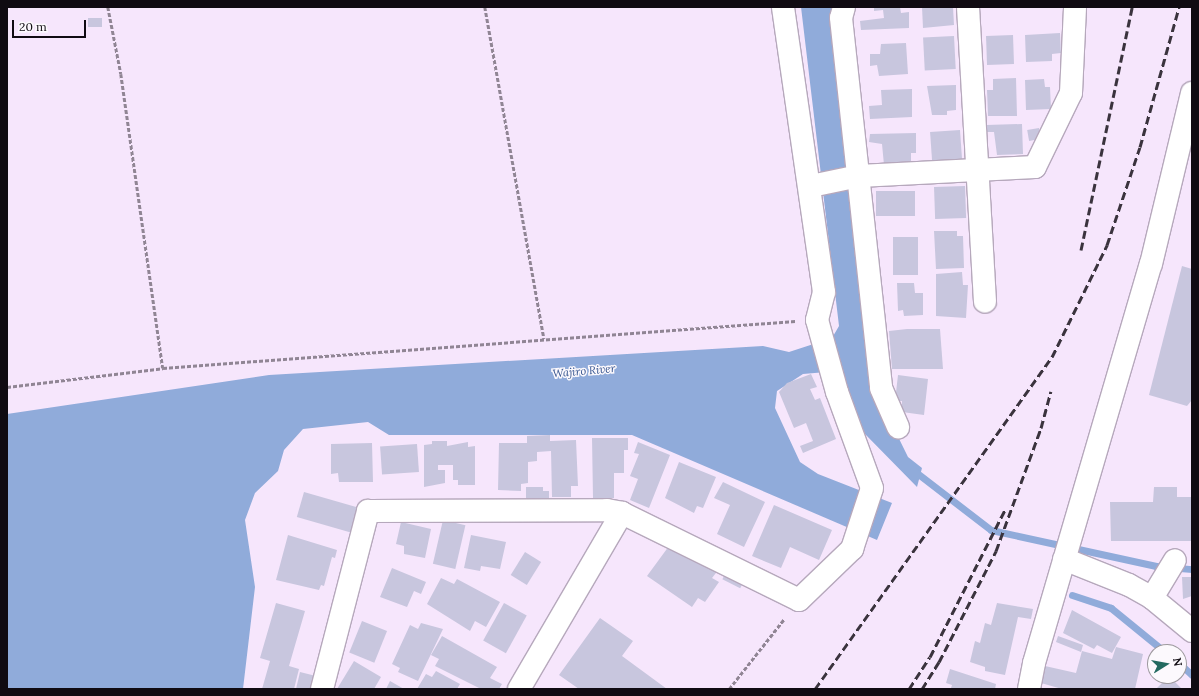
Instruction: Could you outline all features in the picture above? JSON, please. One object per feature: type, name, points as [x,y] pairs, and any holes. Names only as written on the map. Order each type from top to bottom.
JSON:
[{"type":"street","points":[[322,689],[368,511],[607,510],[622,513],[799,600],[852,549],[872,488],[836,392],[817,320],[824,292],[811,186],[783,7]]},
{"type":"street","points":[[844,7],[841,18],[881,388],[898,427]]},
{"type":"street","points":[[968,7],[985,302]]},
{"type":"street","points":[[811,186],[859,176],[1035,167],[1071,93],[1075,7]]},
{"type":"street","points":[[1029,689],[1034,662],[1151,264],[1192,92]]},
{"type":"street","points":[[519,689],[622,513]]},
{"type":"street","points":[[1064,559],[1129,585],[1152,598],[1192,631]]},
{"type":"street","points":[[1152,598],[1175,560]]},
{"type":"path","points":[[108,7],[122,81],[163,368]]},
{"type":"path","points":[[485,7],[544,339]]},
{"type":"path","points":[[7,387],[163,368],[817,320]]},
{"type":"path","points":[[729,689],[799,600]]},
{"type":"water","points":[[801,7],[836,7],[878,396],[908,457],[922,468],[917,487],[865,434],[838,371],[803,374],[777,391],[775,408],[800,462],[818,474],[892,503],[877,540],[632,435],[389,435],[368,422],[303,429],[284,450],[278,471],[255,493],[245,520],[255,587],[243,689],[7,689],[7,414],[269,375],[763,346],[789,352],[832,338],[839,326]]},
{"type":"building","points":[[874,7],[900,7],[901,13],[909,12],[909,28],[861,30],[860,21],[884,18],[883,10],[874,11]]},
{"type":"building","points":[[922,7],[953,7],[954,25],[923,28]]},
{"type":"building","points":[[88,18],[102,18],[102,27],[88,27]]},
{"type":"building","points":[[1060,33],[1061,53],[1052,54],[1052,61],[1026,62],[1025,35]]},
{"type":"building","points":[[1013,35],[1014,64],[987,65],[986,36]]},
{"type":"building","points":[[954,36],[956,69],[925,71],[923,38]]},
{"type":"building","points":[[906,43],[908,74],[879,76],[877,65],[870,66],[870,54],[880,54],[881,44]]},
{"type":"building","points":[[1016,78],[1017,116],[988,116],[987,90],[993,90],[993,79]]},
{"type":"building","points":[[1044,79],[1045,87],[1050,87],[1051,109],[1026,110],[1025,80]]},
{"type":"building","points":[[956,85],[956,110],[947,111],[947,115],[932,115],[927,86]]},
{"type":"building","points":[[912,89],[912,117],[870,119],[869,106],[882,105],[881,90]]},
{"type":"building","points":[[1022,124],[1023,154],[997,155],[994,132],[987,132],[986,125]]},
{"type":"building","points":[[1039,128],[1041,139],[1029,141],[1027,130]]},
{"type":"building","points":[[960,130],[962,159],[932,161],[930,132]]},
{"type":"building","points":[[916,133],[916,153],[911,153],[911,164],[884,165],[882,144],[869,142],[870,134]]},
{"type":"building","points":[[965,186],[966,218],[935,219],[934,187]]},
{"type":"building","points":[[876,191],[915,191],[915,216],[876,216]]},
{"type":"building","points":[[934,231],[957,231],[957,236],[963,236],[964,268],[936,269]]},
{"type":"building","points":[[893,237],[918,237],[918,275],[893,275]]},
{"type":"building","points":[[1182,266],[1192,269],[1192,400],[1187,406],[1149,395]]},
{"type":"building","points":[[962,272],[963,285],[968,285],[966,318],[936,316],[936,274]]},
{"type":"building","points":[[897,283],[914,283],[915,293],[923,293],[923,315],[904,316],[903,310],[898,311]]},
{"type":"building","points":[[907,329],[940,329],[943,369],[892,369],[889,331]]},
{"type":"building","points":[[811,374],[817,387],[810,389],[815,400],[820,398],[836,439],[803,453],[800,446],[813,441],[806,423],[794,428],[779,392],[787,383]]},
{"type":"building","points":[[898,375],[928,379],[924,415],[902,412],[902,401],[895,401]]},
{"type":"building","points":[[550,435],[550,441],[576,440],[578,486],[571,486],[571,497],[552,497],[551,451],[537,452],[537,461],[528,462],[528,483],[521,484],[521,491],[498,490],[499,443],[527,443],[527,436]]},
{"type":"building","points":[[592,438],[628,438],[628,450],[624,450],[624,473],[614,473],[614,498],[593,498]]},
{"type":"building","points":[[432,441],[447,441],[447,446],[468,442],[468,447],[475,446],[475,485],[458,485],[458,480],[453,480],[453,465],[438,465],[438,470],[445,470],[445,483],[424,487],[424,445],[432,444]]},
{"type":"building","points":[[638,442],[670,455],[649,508],[630,500],[638,479],[630,476],[639,454],[634,453]]},
{"type":"building","points":[[372,443],[373,482],[339,482],[338,473],[331,474],[331,444]]},
{"type":"building","points":[[417,444],[419,472],[382,475],[380,447]]},
{"type":"building","points":[[679,462],[716,477],[703,508],[697,506],[694,513],[665,498]]},
{"type":"building","points":[[723,482],[765,502],[744,547],[717,534],[730,505],[714,498]]},
{"type":"building","points":[[526,487],[543,487],[543,491],[549,491],[549,504],[526,504]]},
{"type":"building","points":[[1154,487],[1177,487],[1177,497],[1192,497],[1192,541],[1111,541],[1110,502],[1153,502]]},
{"type":"building","points":[[304,492],[359,508],[352,533],[297,517]]},
{"type":"building","points":[[774,505],[832,530],[819,560],[790,547],[781,568],[752,556]]},
{"type":"building","points":[[443,520],[465,525],[455,569],[433,564]]},
{"type":"building","points":[[401,522],[431,529],[425,558],[404,554],[404,546],[396,544]]},
{"type":"building","points":[[288,535],[337,550],[335,558],[332,557],[324,586],[321,585],[319,590],[276,580]]},
{"type":"building","points":[[471,535],[506,542],[500,569],[481,566],[480,571],[464,568]]},
{"type":"building","points":[[669,546],[719,569],[712,578],[719,582],[705,602],[698,598],[692,607],[647,576]]},
{"type":"building","points":[[525,552],[541,562],[527,585],[511,575]]},
{"type":"building","points":[[392,568],[426,582],[421,594],[414,591],[407,607],[380,597]]},
{"type":"building","points":[[726,572],[744,581],[740,588],[722,579]]},
{"type":"building","points":[[1182,577],[1192,577],[1192,596],[1183,599]]},
{"type":"building","points":[[441,578],[454,584],[457,579],[500,602],[486,627],[475,621],[470,631],[427,604]]},
{"type":"building","points":[[276,603],[305,611],[289,666],[299,669],[294,689],[262,689],[270,661],[260,658]]},
{"type":"building","points":[[504,603],[527,616],[506,653],[483,641]]},
{"type":"building","points":[[997,603],[1033,609],[1031,619],[1018,617],[1005,675],[985,671],[985,667],[970,662],[975,641],[980,643],[985,623],[991,625]]},
{"type":"building","points":[[1072,610],[1121,637],[1112,653],[1097,645],[1094,649],[1063,633]]},
{"type":"building","points":[[600,618],[633,641],[622,656],[667,689],[579,689],[559,675]]},
{"type":"building","points":[[362,621],[387,631],[374,663],[349,653]]},
{"type":"building","points":[[421,623],[443,629],[418,681],[398,672],[400,668],[392,664],[410,625],[418,629]]},
{"type":"building","points":[[442,636],[497,667],[490,678],[502,684],[499,689],[481,689],[435,666],[439,659],[431,655]]},
{"type":"building","points":[[1058,636],[1083,645],[1081,652],[1056,642]]},
{"type":"building","points":[[1116,647],[1143,654],[1135,689],[1062,689],[1041,683],[1045,666],[1076,673],[1082,651],[1112,659]]},
{"type":"building","points":[[354,661],[381,677],[374,689],[337,689]]},
{"type":"building","points":[[950,669],[996,684],[995,689],[951,688],[952,685],[946,683]]},
{"type":"building","points":[[436,671],[460,684],[457,689],[417,689],[426,674],[432,677]]},
{"type":"building","points":[[300,672],[316,676],[314,689],[296,689]]},
{"type":"building","points":[[390,681],[404,689],[386,689]]},
{"type":"building","points":[[1161,684],[1177,684],[1182,689],[1156,689]]},
{"type":"waterway","points":[[913,470],[991,530],[1156,566],[1192,569]]},
{"type":"waterway","name":"Wajiro River","points":[[1072,595],[1111,608],[1155,644]]},
{"type":"waterway","name":"Wajiro River","points":[[1187,670],[1192,675]]},
{"type":"railway","points":[[1081,250],[1132,7]]},
{"type":"railway","points":[[815,689],[1052,357],[1107,245],[1140,147],[1179,7]]},
{"type":"railway","points":[[922,689],[939,662],[996,551],[1041,428],[1051,391]]},
{"type":"railway","points":[[909,689],[930,657],[1006,508]]}]
